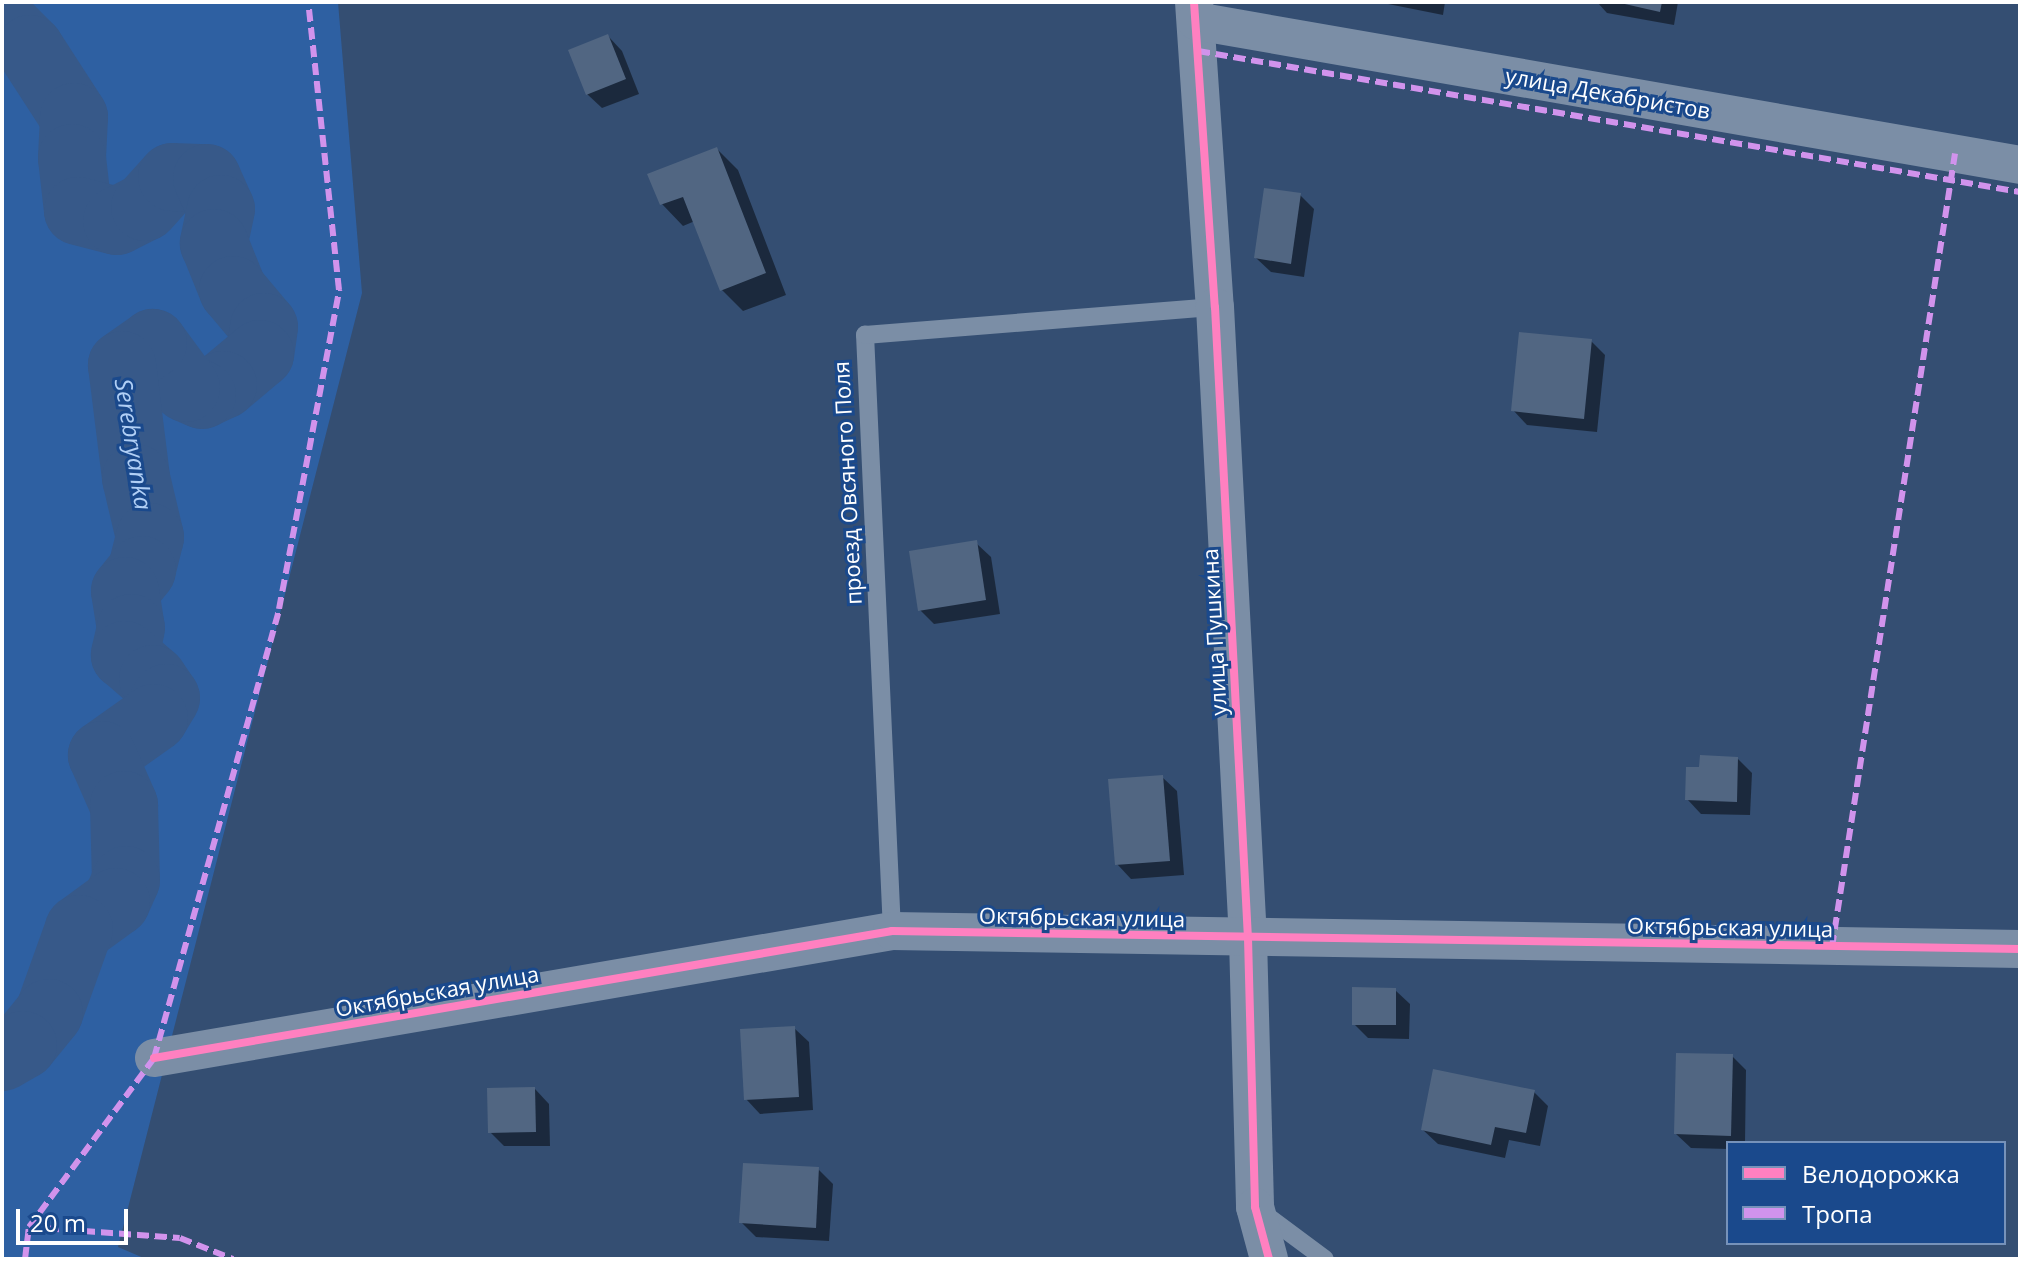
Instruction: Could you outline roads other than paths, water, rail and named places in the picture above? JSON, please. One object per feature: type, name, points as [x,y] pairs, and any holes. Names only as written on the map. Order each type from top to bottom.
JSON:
[{"type":"street","name":"улица Декабристов","points":[[1195,12],[2020,165]]},
{"type":"street","name":"улица Пушкина","points":[[1195,12],[1215,307],[1248,938],[1255,1207],[1269,1259]]},
{"type":"street","name":"Октябрьская улица","points":[[154,1058],[892,931],[2020,949]]},
{"type":"lane","name":"проезд Овсяного Поля","points":[[892,931],[865,335],[1215,307]]},
{"type":"lane","points":[[1255,1207],[1325,1259]]},
{"type":"waterway","name":"Serebryanka","points":[[2,21],[30,49],[74,117],[72,158],[78,211],[117,221],[145,207],[172,177],[207,178],[221,209],[214,243],[233,290],[264,327],[260,354],[223,385],[202,395],[186,388],[153,343],[122,365],[136,478],[150,537],[142,570],[125,591],[131,628],[125,655],[153,679],[166,698],[154,718],[102,755],[124,805],[126,880],[116,902],[79,929],[49,1013],[23,1045],[2,1057]]}]
